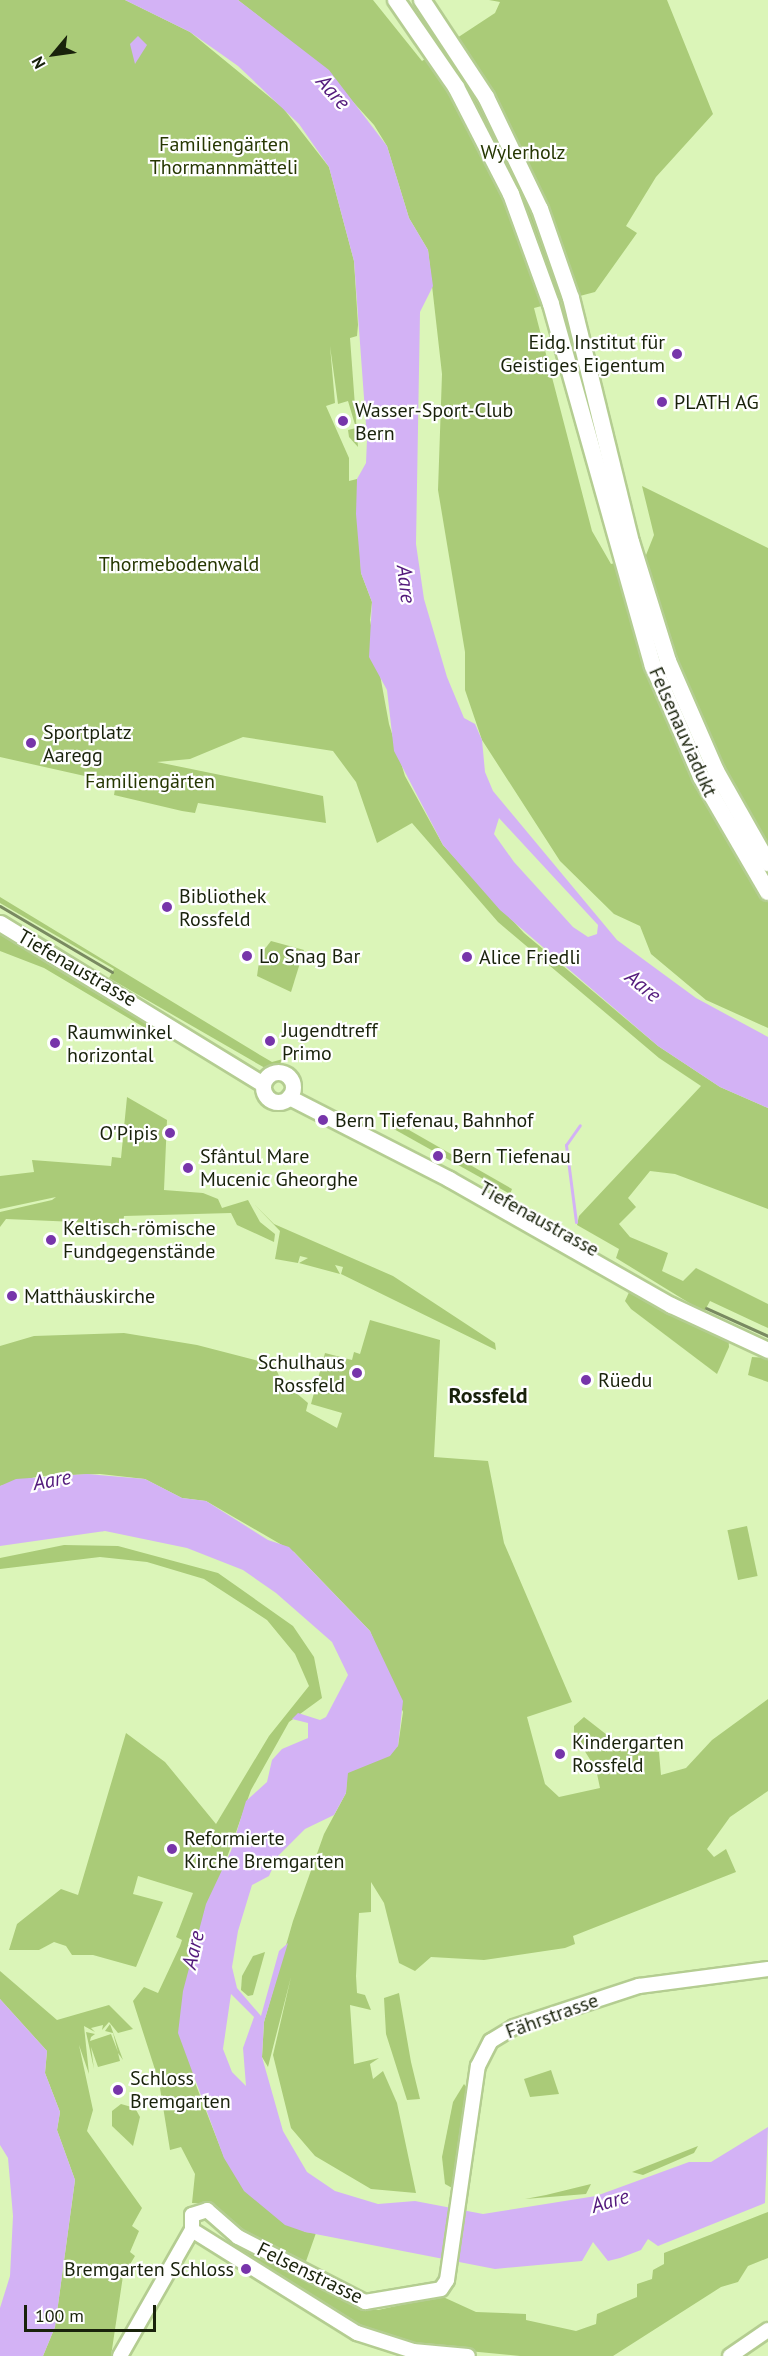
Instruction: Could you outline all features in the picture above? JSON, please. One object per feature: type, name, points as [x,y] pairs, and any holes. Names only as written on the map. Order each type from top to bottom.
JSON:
[{"type":"highway","points":[[396,0],[431,48],[501,173],[551,304],[628,560]]},
{"type":"highway","points":[[422,0],[448,36],[520,164],[571,298],[628,560]]},
{"type":"highway","name":"Felsenauviadukt","points":[[628,560],[695,728],[768,863]]},
{"type":"highway","name":"Felsenauviadukt","points":[[628,560],[681,735],[768,892]]},
{"type":"main road","name":"Tiefenaustrasse","points":[[0,923],[265,1079]]},
{"type":"main road","points":[[288,1075],[291,1093],[270,1100],[265,1079],[288,1075]]},
{"type":"main road","name":"Tiefenaustrasse","points":[[291,1093],[682,1310],[768,1350]]},
{"type":"street","name":"Fährstrasse","points":[[448,2275],[478,2066],[486,2047],[502,2032],[639,1986],[768,1969]]},
{"type":"street","name":"Felsenstrasse","points":[[192,2230],[192,2215],[207,2210],[238,2237],[372,2303],[439,2290],[448,2275]]},
{"type":"street","points":[[120,2356],[192,2230],[357,2333],[413,2351],[468,2356]]},
{"type":"street","points":[[730,2356],[768,2330]]},
{"type":"green space","name":"Thormebodenwald","points":[[0,0],[125,0],[190,32],[283,108],[329,167],[354,261],[358,325],[357,336],[350,338],[358,447],[349,437],[348,430],[356,428],[348,401],[338,404],[330,346],[335,403],[326,406],[349,458],[349,481],[357,479],[361,573],[372,602],[370,620],[389,724],[405,776],[443,845],[524,933],[658,1046],[720,1087],[768,1108],[768,1209],[675,1174],[650,1171],[628,1198],[636,1207],[619,1224],[630,1237],[668,1253],[662,1271],[683,1281],[696,1268],[768,1304],[768,1328],[710,1301],[704,1312],[616,1258],[619,1249],[577,1225],[579,1216],[701,1086],[659,1058],[498,922],[412,823],[377,843],[356,782],[333,751],[243,737],[190,759],[157,762],[323,796],[326,823],[198,803],[195,813],[182,811],[114,795],[116,783],[0,757]]},
{"type":"green space","name":"Wylerholz","points":[[238,0],[373,0],[422,61],[495,13],[500,2],[489,0],[667,0],[713,114],[656,177],[626,226],[637,233],[595,292],[534,308],[592,531],[611,564],[646,555],[654,535],[642,486],[768,548],[768,1028],[706,1000],[651,954],[640,926],[614,914],[560,861],[482,740],[465,690],[465,652],[438,490],[442,374],[428,250],[409,218],[387,146],[374,125],[317,62]]},
{"type":"green space","points":[[0,897],[272,1062],[283,1059],[277,1068],[265,1068],[109,978],[114,969],[0,903]]},
{"type":"green space","points":[[0,933],[162,1027],[157,1035],[44,968],[0,951]]},
{"type":"green space","points":[[271,941],[304,950],[291,992],[257,976],[260,955]]},
{"type":"green space","points":[[127,1097],[167,1120],[164,1190],[203,1193],[218,1199],[222,1208],[248,1200],[260,1222],[275,1234],[274,1242],[237,1225],[231,1213],[124,1216],[123,1224],[6,1219],[0,1227],[0,1212],[52,1200],[56,1197],[0,1209],[0,1176],[34,1172],[32,1160],[111,1166],[112,1157],[121,1158]]},
{"type":"green space","points":[[395,1122],[512,1189],[510,1194],[392,1128]]},
{"type":"green space","points":[[254,1204],[274,1224],[393,1276],[495,1343],[496,1350],[341,1274],[343,1267],[335,1265],[340,1274],[299,1263],[308,1258],[300,1256],[298,1263],[275,1259],[280,1231]]},
{"type":"green space","points":[[631,1288],[728,1330],[729,1347],[717,1374],[631,1309],[625,1301]]},
{"type":"green space","points":[[370,1320],[440,1340],[434,1457],[488,1461],[504,1543],[572,1702],[527,1717],[545,1784],[559,1797],[600,1788],[596,1769],[574,1734],[574,1726],[584,1717],[625,1749],[659,1752],[661,1775],[686,1768],[712,1740],[768,1699],[768,1791],[730,1817],[707,1849],[714,1857],[726,1849],[736,1872],[573,1936],[575,1944],[565,1948],[484,1960],[431,1957],[415,1971],[399,1963],[384,1903],[371,1882],[371,1912],[359,1913],[356,1976],[357,1993],[365,1995],[371,2010],[350,2005],[354,2064],[379,2058],[370,2064],[373,2079],[383,2071],[397,2103],[416,2193],[371,2189],[315,2156],[291,2128],[273,2055],[291,1977],[268,2067],[262,2057],[264,2022],[293,1921],[324,1834],[346,1793],[347,1773],[398,1746],[403,1712],[370,1631],[294,1552],[206,1501],[182,1498],[145,1479],[100,1474],[40,1476],[0,1486],[0,1346],[34,1336],[124,1333],[197,1345],[274,1365],[281,1380],[308,1403],[306,1411],[337,1428],[342,1413],[311,1404],[325,1353],[352,1360],[354,1352],[360,1354]]},
{"type":"green space","points":[[752,1357],[768,1358],[768,1382],[748,1375]]},
{"type":"green space","points":[[747,1526],[758,1576],[738,1580],[727,1530]]},
{"type":"green space","points":[[64,1545],[118,1546],[218,1573],[293,1626],[314,1657],[322,1698],[289,1722],[251,1790],[195,1947],[194,2080],[224,2157],[305,2232],[316,2233],[304,2267],[240,2233],[214,2204],[192,2203],[195,2174],[181,2147],[170,2150],[159,2082],[133,2001],[144,1987],[158,1993],[180,1946],[182,1940],[176,1937],[193,1893],[138,1876],[133,1894],[163,1902],[136,1967],[93,1955],[72,1955],[66,1946],[54,1942],[39,1950],[9,1950],[17,1924],[61,1889],[78,1895],[126,1733],[165,1762],[216,1824],[269,1736],[309,1686],[295,1654],[267,1620],[204,1579],[147,1562],[100,1557],[0,1569],[0,1558]]},
{"type":"green space","points":[[265,1952],[253,1995],[248,1996],[241,1990],[242,1976],[253,1956]]},
{"type":"green space","points":[[0,1971],[57,2020],[109,2005],[133,2029],[118,2033],[109,2022],[102,2030],[103,2025],[91,2028],[95,2032],[84,2026],[89,2074],[79,2045],[93,2110],[87,2131],[142,2208],[132,2226],[139,2231],[130,2252],[135,2256],[123,2276],[111,2356],[43,2356],[55,2327],[75,2180],[57,2130],[60,2112],[45,2073],[47,2051],[0,1999]]},
{"type":"green space","points":[[399,1993],[420,2099],[407,2100],[386,2034],[384,1998]]},
{"type":"green space","points":[[110,2024],[123,2060],[118,2053],[120,2061],[98,2067],[91,2047],[94,2069],[86,2032],[95,2034],[90,2041],[111,2034],[118,2052],[113,2033],[105,2031]]},
{"type":"green space","points":[[551,2070],[559,2094],[530,2097],[524,2079]]},
{"type":"green space","points":[[464,2084],[467,2088],[454,2189],[445,2184],[442,2157],[453,2102]]},
{"type":"green space","points":[[121,2104],[135,2108],[140,2117],[133,2146],[112,2126],[112,2111]]},
{"type":"green space","points":[[698,2146],[694,2153],[643,2175],[632,2172]]},
{"type":"green space","points":[[591,2184],[586,2194],[525,2199],[546,2195]]},
{"type":"green space","points":[[768,2212],[768,2258],[748,2266],[738,2282],[721,2287],[613,2356],[520,2356],[416,2346],[368,2332],[232,2249],[236,2241],[361,2307],[378,2310],[441,2296],[476,2312],[526,2314],[526,2320],[576,2331],[596,2324],[597,2314],[637,2297],[637,2284],[652,2279],[653,2270],[664,2264],[664,2253]]},
{"type":"water","name":"Aare","points":[[125,0],[238,0],[329,70],[387,146],[409,218],[428,250],[433,286],[420,312],[416,544],[424,599],[447,677],[464,718],[475,724],[482,740],[485,772],[493,791],[617,940],[696,998],[768,1037],[768,1108],[720,1087],[658,1046],[500,910],[443,845],[394,751],[387,690],[369,657],[372,602],[361,573],[356,514],[357,479],[366,463],[367,439],[354,261],[329,167],[299,124],[238,66],[190,32]],"holes":[[[499,818],[598,925],[597,934],[588,937],[573,927],[514,862],[494,834]]]},
{"type":"water","points":[[138,36],[147,45],[135,64],[130,44]]},
{"type":"water","name":"Aare","points":[[87,1474],[145,1479],[182,1498],[206,1501],[268,1540],[289,1547],[370,1631],[403,1701],[398,1746],[390,1756],[348,1773],[346,1793],[334,1815],[305,1829],[278,1856],[269,1876],[252,1885],[238,1931],[232,1967],[237,1988],[261,2016],[279,1951],[288,1943],[264,2022],[262,2057],[283,2131],[307,2172],[335,2191],[378,2204],[415,2201],[483,2214],[596,2196],[689,2162],[711,2162],[768,2127],[765,2203],[658,2246],[648,2239],[641,2250],[608,2261],[593,2242],[582,2261],[495,2269],[305,2232],[285,2225],[244,2191],[224,2158],[178,2033],[183,1991],[206,1904],[231,1851],[246,1801],[267,1782],[272,1760],[282,1749],[308,1738],[308,1723],[292,1719],[298,1713],[320,1720],[326,1717],[348,1675],[332,1642],[276,1593],[243,1570],[187,1548],[105,1531],[0,1546],[0,1486],[16,1479]],"holes":[[[231,1994],[254,2017],[243,2048],[246,2086],[232,2072],[223,2049]]]},
{"type":"water","points":[[0,1999],[47,2051],[45,2073],[60,2112],[57,2130],[75,2180],[55,2327],[43,2356],[0,2356],[0,2308],[10,2276],[13,2216],[8,2158],[0,2145]]},
{"type":"waterway","points":[[576,1222],[566,1145],[580,1125]]},
{"type":"railway","points":[[0,906],[112,972]]},
{"type":"railway","points":[[706,1308],[768,1336]]},
{"type":"place","name":"Eidg. Institut für Geistiges Eigentum","points":[[677,354]]},
{"type":"place","name":"PLATH AG","points":[[662,402]]},
{"type":"place","name":"Wasser-Sport-Club Bern","points":[[343,421]]},
{"type":"place","name":"Sportplatz Aaregg","points":[[31,743]]},
{"type":"place","name":"Bibliothek Rossfeld","points":[[167,907]]},
{"type":"place","name":"Lo Snag Bar","points":[[247,956]]},
{"type":"place","name":"Alice Friedli","points":[[467,957]]},
{"type":"place","name":"Jugendtreff Primo","points":[[270,1041]]},
{"type":"place","name":"Raumwinkel horizontal","points":[[55,1043]]},
{"type":"place","name":"Bern Tiefenau, Bahnhof","points":[[323,1120]]},
{"type":"place","name":"O'Pipis","points":[[170,1133]]},
{"type":"place","name":"Bern Tiefenau","points":[[438,1156]]},
{"type":"place","name":"Sfântul Mare Mucenic Gheorghe","points":[[188,1168]]},
{"type":"place","name":"Keltisch-römische Fundgegenstände","points":[[51,1240]]},
{"type":"place","name":"Matthäuskirche","points":[[12,1296]]},
{"type":"place","name":"Schulhaus Rossfeld","points":[[357,1373]]},
{"type":"place","name":"Rüedu","points":[[586,1380]]},
{"type":"place","name":"Kindergarten Rossfeld","points":[[560,1754]]},
{"type":"place","name":"Reformierte Kirche Bremgarten","points":[[172,1849]]},
{"type":"place","name":"Schloss Bremgarten","points":[[118,2090]]},
{"type":"place","name":"Bremgarten Schloss","points":[[246,2269]]},
{"type":"district","name":"Rossfeld","points":[[488,1396]]},
{"type":"park label","name":"Familiengärten Thormannmätteli","points":[[224,156]]},
{"type":"park label","name":"Familiengärten","points":[[150,781]]}]
